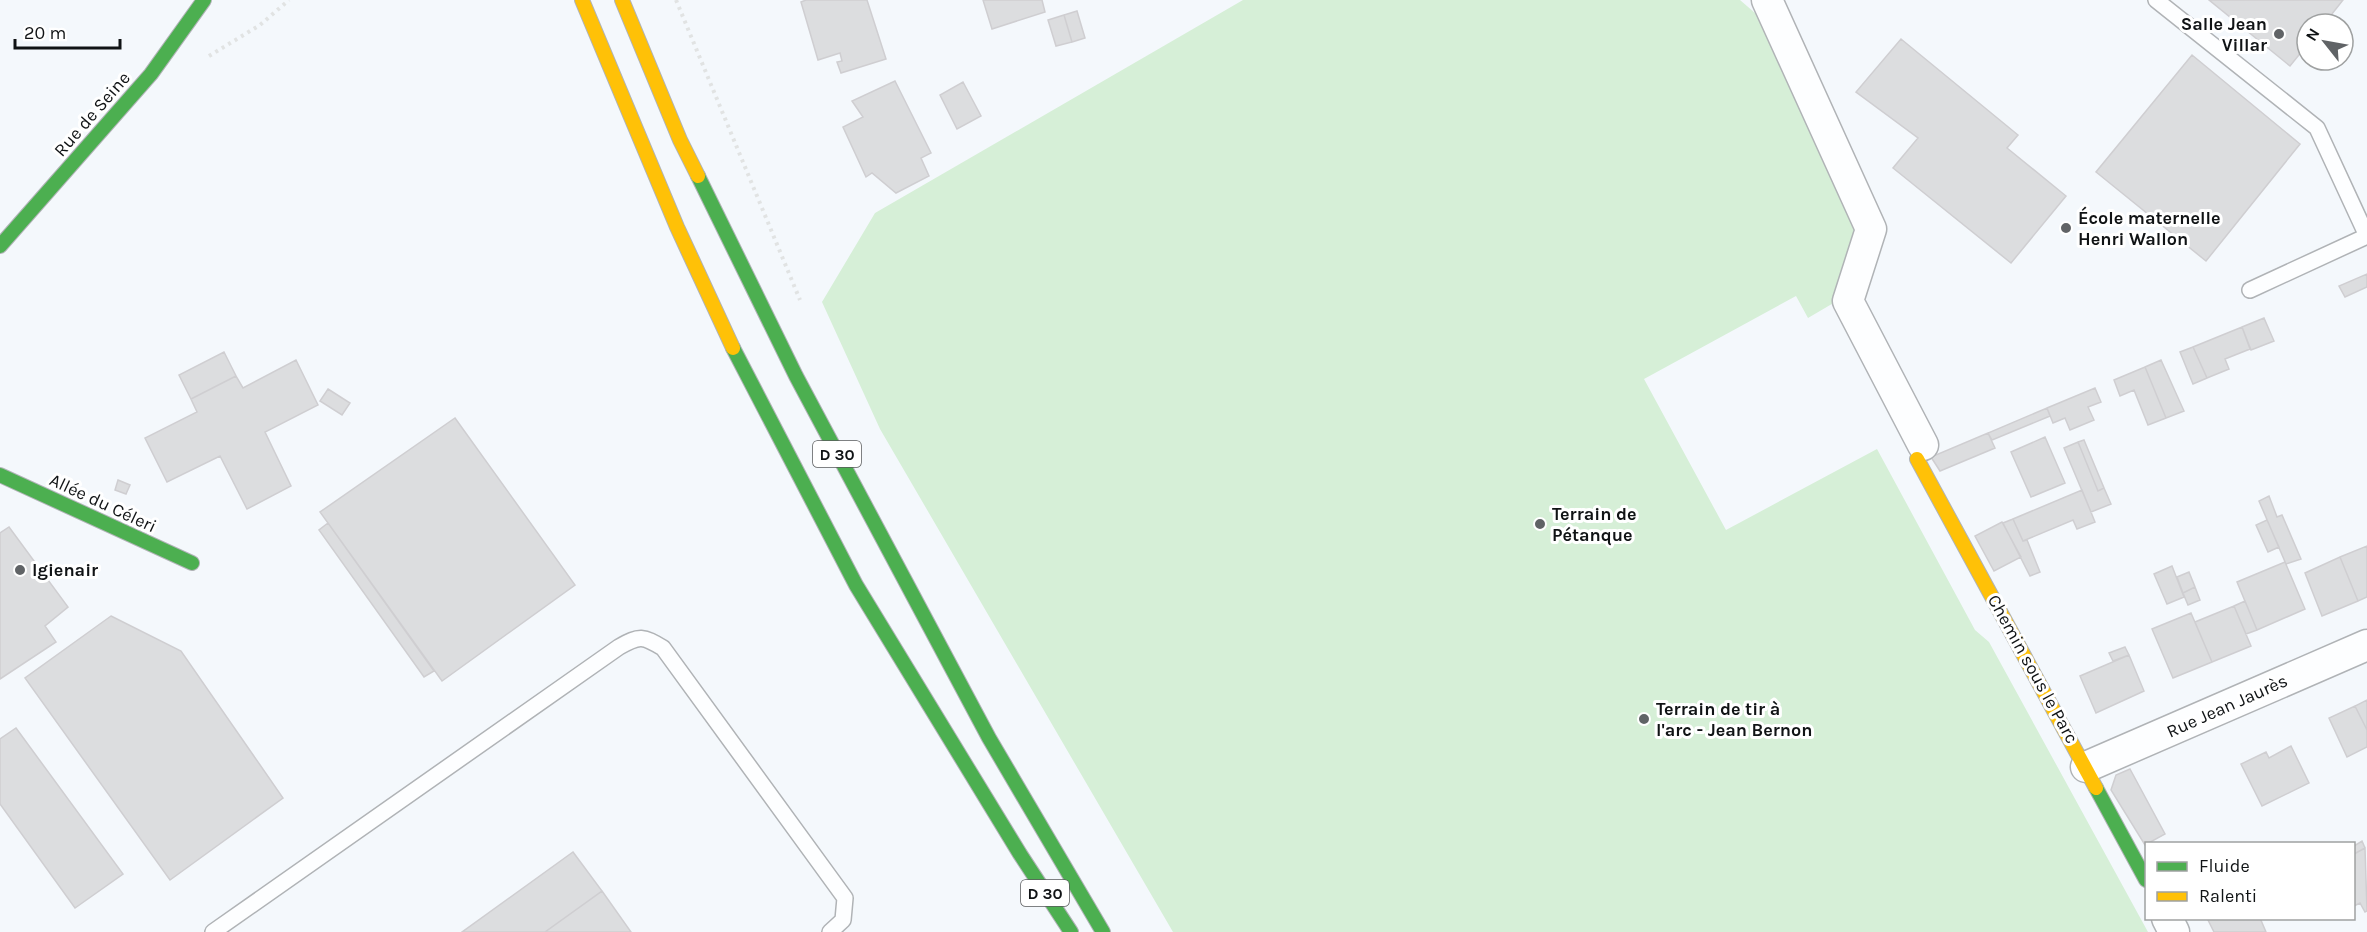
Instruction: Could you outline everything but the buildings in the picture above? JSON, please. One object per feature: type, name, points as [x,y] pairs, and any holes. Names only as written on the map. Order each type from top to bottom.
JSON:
[{"type":"main road","name":"Rue de Seine","points":[[0,246],[152,74],[204,0]]},
{"type":"main road","name":"D 30","points":[[582,0],[677,227],[718,318],[856,585],[1020,854],[1071,932]]},
{"type":"main road","name":"D 30","points":[[622,0],[680,140],[796,376],[988,738],[1103,932]]},
{"type":"main road","name":"Chemin sous le Parc","points":[[1920,452],[2145,878]]},
{"type":"main road","name":"Allée du Céleri","points":[[0,475],[192,563]]},
{"type":"street","points":[[1767,0],[1871,229],[1848,301],[1920,452]]},
{"type":"street","name":"Rue Jean Jaurès","points":[[2086,767],[2367,645]]},
{"type":"lane","points":[[2156,0],[2317,128],[2367,236],[2250,290]]},
{"type":"lane","points":[[213,932],[619,646],[635,638],[646,638],[663,648],[845,898],[843,920],[830,932]]},
{"type":"green space","points":[[1243,0],[1740,0],[1770,26],[1859,229],[1842,298],[1808,318],[1796,296],[1644,379],[1726,530],[1877,449],[1975,630],[1989,642],[2148,932],[1173,932],[880,429],[822,302],[875,213]]},
{"type":"traffic: fast","points":[[0,246],[151,74],[204,0]]},
{"type":"traffic: fast","points":[[698,176],[796,376],[989,738],[1103,932]]},
{"type":"traffic: fast","points":[[733,348],[856,585],[1020,854],[1071,932]]},
{"type":"traffic: fast","points":[[0,475],[192,563]]},
{"type":"traffic: fast","points":[[2096,788],[2145,878]]},
{"type":"traffic: slow","points":[[582,0],[677,227],[733,348]]},
{"type":"traffic: slow","points":[[622,0],[680,140],[698,176]]},
{"type":"traffic: slow","points":[[1917,459],[2096,788]]},
{"type":"place","name":"Salle Jean Villar","points":[[2279,34]]},
{"type":"place","name":"École maternelle Henri Wallon","points":[[2066,228]]},
{"type":"place","name":"Terrain de Pétanque","points":[[1540,524]]},
{"type":"place","name":"Igienair","points":[[20,570]]},
{"type":"place","name":"Terrain de tir à l'arc - Jean Bernon","points":[[1644,719]]}]
